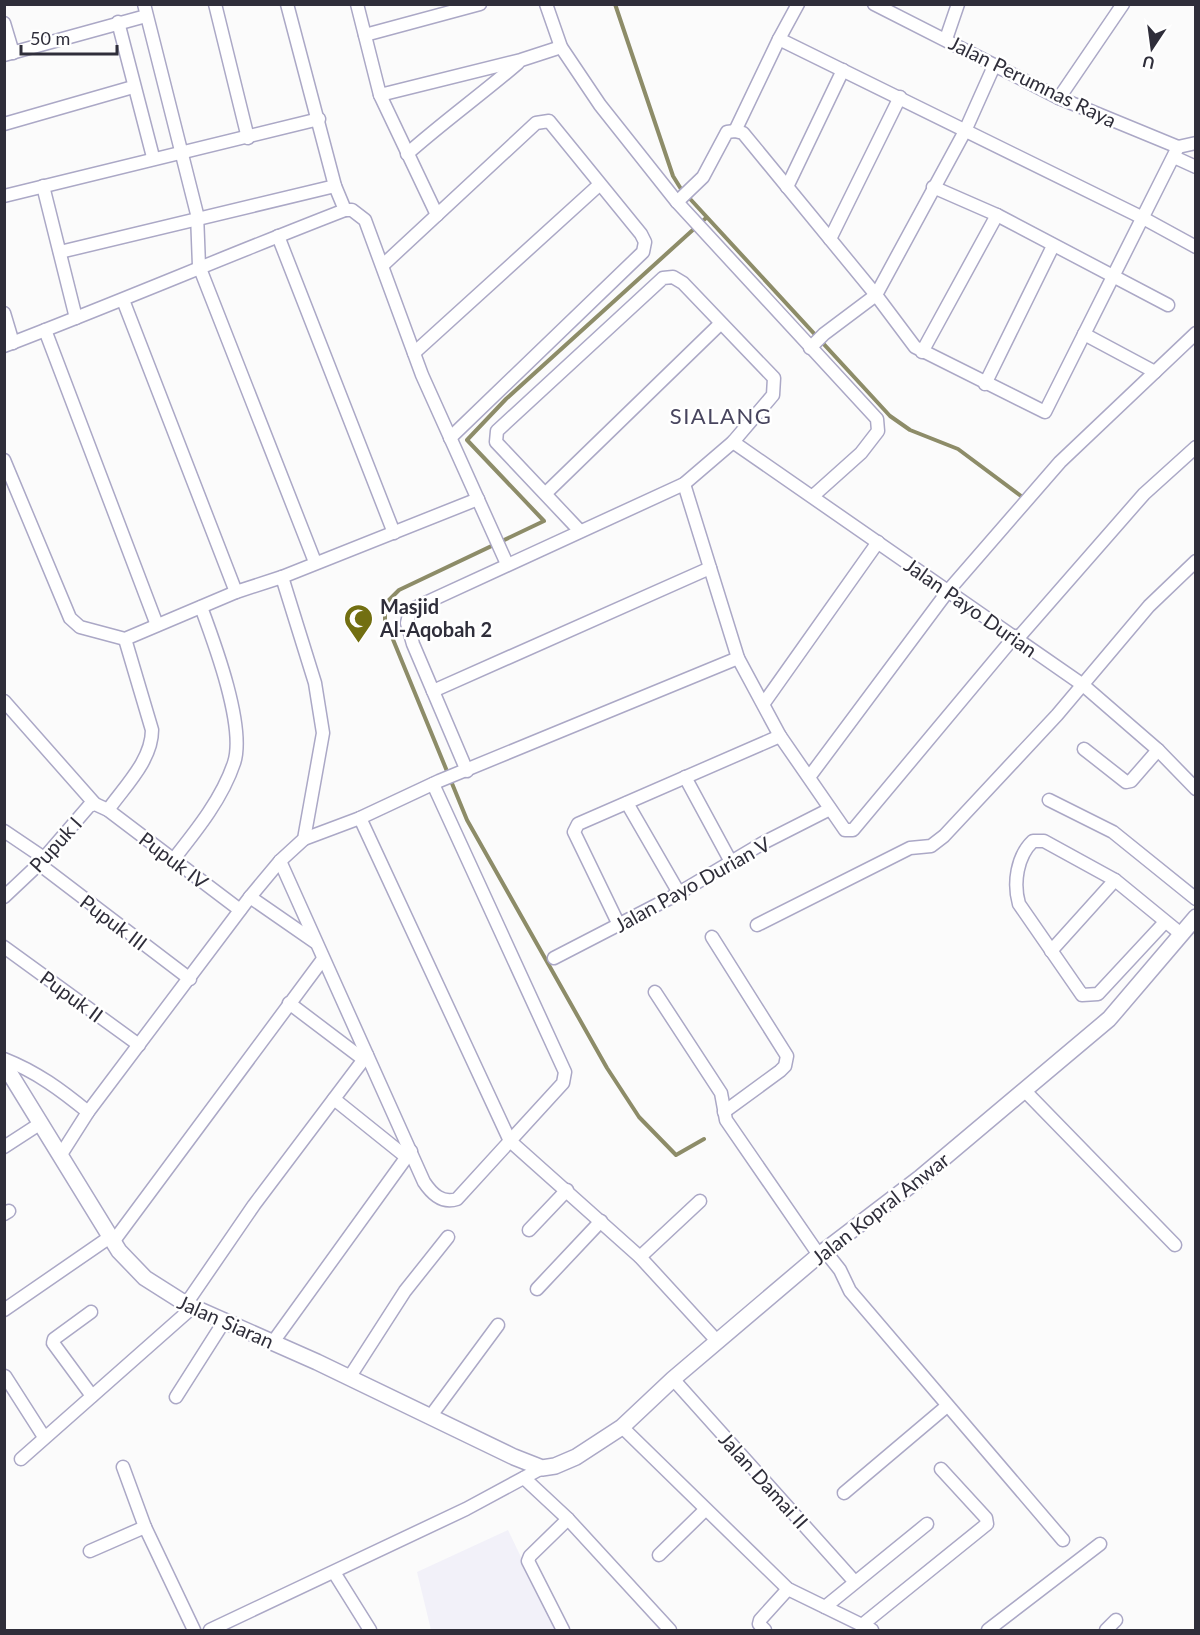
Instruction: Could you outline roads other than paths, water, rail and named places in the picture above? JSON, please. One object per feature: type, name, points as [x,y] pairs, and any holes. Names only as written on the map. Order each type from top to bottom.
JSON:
[{"type":"street","points":[[215,4],[248,138]]},
{"type":"street","points":[[287,4],[335,186],[345,210]]},
{"type":"street","points":[[357,4],[380,95],[437,215]]},
{"type":"street","points":[[365,35],[480,4]]},
{"type":"street","points":[[546,4],[561,47],[600,105],[683,197],[692,219],[702,231],[816,341],[877,419],[878,431],[861,453],[813,496]]},
{"type":"street","points":[[735,130],[798,4]]},
{"type":"street","name":"Jalan Perumnas Raya","points":[[874,4],[1059,98],[1176,152],[1196,167]]},
{"type":"street","points":[[946,39],[958,4]]},
{"type":"street","points":[[1059,98],[1123,4]]},
{"type":"street","points":[[4,23],[9,54],[118,22],[145,10],[198,221],[199,266],[315,562]]},
{"type":"street","points":[[118,22],[153,158]]},
{"type":"street","points":[[779,39],[900,97],[1196,247]]},
{"type":"street","points":[[380,95],[521,60],[561,47]]},
{"type":"street","points":[[407,154],[437,126],[479,96],[521,60]]},
{"type":"street","points":[[816,341],[876,295],[965,131],[994,66]]},
{"type":"street","points":[[787,187],[843,70]]},
{"type":"street","points":[[4,124],[133,87]]},
{"type":"street","points":[[830,239],[900,97]]},
{"type":"street","points":[[4,195],[182,151],[248,138],[318,119]]},
{"type":"street","points":[[383,265],[541,120],[549,121],[641,234],[645,242],[643,252],[450,438]]},
{"type":"street","points":[[683,197],[704,177],[727,132],[735,130],[743,133],[922,352],[1045,412],[1176,152],[1196,143]]},
{"type":"street","points":[[414,353],[599,185]]},
{"type":"street","points":[[43,186],[76,318]]},
{"type":"street","points":[[60,252],[198,221],[335,186]]},
{"type":"street","points":[[933,187],[997,215],[1168,305]]},
{"type":"street","points":[[4,313],[9,344],[123,300],[199,266],[345,210],[352,210],[365,220],[414,353],[505,559]]},
{"type":"street","points":[[922,352],[997,215]]},
{"type":"street","points":[[278,236],[394,533]]},
{"type":"street","points":[[985,384],[1053,246]]},
{"type":"street","points":[[464,772],[410,634],[407,623],[410,610],[505,559],[580,531],[684,484],[733,442],[773,395],[774,378],[683,283],[673,277],[663,278],[500,426],[495,437],[496,442],[580,531]]},
{"type":"street","points":[[123,300],[236,592]]},
{"type":"street","points":[[546,493],[720,324]]},
{"type":"street","points":[[45,330],[157,625]]},
{"type":"street","points":[[810,776],[948,591],[1060,462],[1196,333]]},
{"type":"street","points":[[1084,334],[1155,372]]},
{"type":"street","name":"Jalan Payo Durian","points":[[733,442],[1083,685],[1158,750],[1196,789]]},
{"type":"street","points":[[684,484],[738,657],[780,736],[810,776],[845,830],[853,830],[1016,637],[1144,495],[1196,447]]},
{"type":"street","points":[[4,460],[70,618],[80,627],[124,639],[236,592],[282,577],[478,499]]},
{"type":"street","points":[[764,703],[878,542]]},
{"type":"street","points":[[757,926],[910,848],[931,846],[944,836],[1083,685],[1149,606],[1196,561]]},
{"type":"street","points":[[433,691],[710,568]]},
{"type":"street","points":[[282,577],[315,683],[322,733],[304,839]]},
{"type":"street","points":[[173,860],[202,823],[222,789],[235,762],[237,745],[219,655],[201,607]]},
{"type":"street","points":[[108,810],[146,756],[152,742],[152,730],[124,639]]},
{"type":"street","points":[[60,1156],[88,1112],[250,897],[280,861],[304,839],[360,818],[436,782],[738,657]]},
{"type":"street","points":[[6,706],[95,804]]},
{"type":"street","points":[[619,925],[574,832],[578,824],[780,736]]},
{"type":"street","points":[[1084,749],[1126,782],[1131,781],[1158,750]]},
{"type":"street","points":[[685,777],[731,862]]},
{"type":"street","points":[[280,861],[408,1153],[431,1193],[450,1201],[464,1193],[563,1083],[565,1072],[436,782]]},
{"type":"street","points":[[1049,800],[1113,832],[1196,899]]},
{"type":"street","points":[[627,803],[679,893]]},
{"type":"street","name":"Pupuk I","points":[[4,897],[41,861],[89,806],[95,804],[108,810]]},
{"type":"street","name":"Jalan Payo Durian V","points":[[554,958],[679,893],[731,862],[830,809]]},
{"type":"street","name":"Pupuk IV","points":[[108,810],[240,910]]},
{"type":"street","points":[[360,818],[510,1141],[640,1257],[718,1342]]},
{"type":"street","name":"Pupuk III","points":[[4,831],[190,979]]},
{"type":"street","points":[[1165,922],[1098,994],[1082,995],[1022,913],[1015,886],[1025,848],[1033,841],[1044,841],[1115,880],[1181,934]]},
{"type":"street","points":[[1051,951],[1115,880]]},
{"type":"street","points":[[250,897],[316,942]]},
{"type":"street","name":"Jalan Kopral Anwar","points":[[542,1468],[564,1463],[622,1427],[673,1379],[822,1253],[920,1178],[1108,1019],[1194,922]]},
{"type":"street","points":[[712,937],[787,1056],[785,1066],[780,1071],[724,1112]]},
{"type":"street","name":"Pupuk II","points":[[4,947],[139,1045]]},
{"type":"street","points":[[4,1310],[112,1239],[323,959]]},
{"type":"street","points":[[655,992],[721,1093],[726,1120],[822,1253],[840,1270],[850,1291],[1063,1540]]},
{"type":"street","points":[[289,1003],[365,1057]]},
{"type":"street","points":[[21,1459],[190,1306],[254,1205],[365,1057]]},
{"type":"street","points":[[4,1059],[32,1070],[54,1084],[88,1112]]},
{"type":"street","name":"Jalan Siaran","points":[[4,1064],[112,1239],[140,1274],[190,1306],[273,1342],[542,1468]]},
{"type":"street","points":[[1024,1090],[1175,1245]]},
{"type":"street","points":[[334,1099],[408,1153]]},
{"type":"street","points":[[4,1147],[41,1123]]},
{"type":"street","points":[[273,1342],[408,1153]]},
{"type":"street","points":[[529,1230],[567,1190]]},
{"type":"street","points":[[640,1257],[700,1201]]},
{"type":"street","points":[[537,1289],[601,1221]]},
{"type":"street","points":[[349,1378],[405,1291],[448,1238]]},
{"type":"street","points":[[91,1312],[54,1339],[53,1343],[92,1396]]},
{"type":"street","points":[[176,1397],[225,1320]]},
{"type":"street","points":[[430,1417],[498,1325]]},
{"type":"street","points":[[5,1376],[44,1437]]},
{"type":"street","name":"Jalan Damai II","points":[[673,1379],[854,1581]]},
{"type":"street","points":[[844,1493],[947,1406]]},
{"type":"street","points":[[622,1427],[788,1589],[867,1628],[987,1524],[986,1518],[941,1469]]},
{"type":"street","points":[[123,1467],[145,1527],[194,1630]]},
{"type":"street","points":[[210,1630],[335,1574],[542,1468]]},
{"type":"street","points":[[524,1478],[568,1519],[670,1630]]},
{"type":"street","points":[[659,1555],[705,1510]]},
{"type":"street","points":[[563,1630],[528,1561],[530,1556],[568,1519]]},
{"type":"street","points":[[825,1607],[854,1581],[927,1524]]},
{"type":"street","points":[[90,1551],[145,1527]]},
{"type":"street","points":[[988,1630],[1100,1544]]},
{"type":"street","points":[[335,1574],[370,1630]]},
{"type":"street","points":[[765,1630],[759,1624],[760,1620],[788,1589]]},
{"type":"street","points":[[1106,1630],[1116,1620]]},
{"type":"waterway","points":[[615,4],[673,176],[681,189],[890,416],[910,430],[958,449],[1025,499]]},
{"type":"waterway","points":[[704,1139],[676,1155],[639,1117],[607,1068],[467,820],[385,620],[385,604],[399,590],[544,521],[467,440],[506,399],[706,218]]},
{"type":"place","name":"Masjid Al-Aqobah 2","points":[[359,644]]},
{"type":"district","name":"SIALANG","points":[[721,415]]}]
